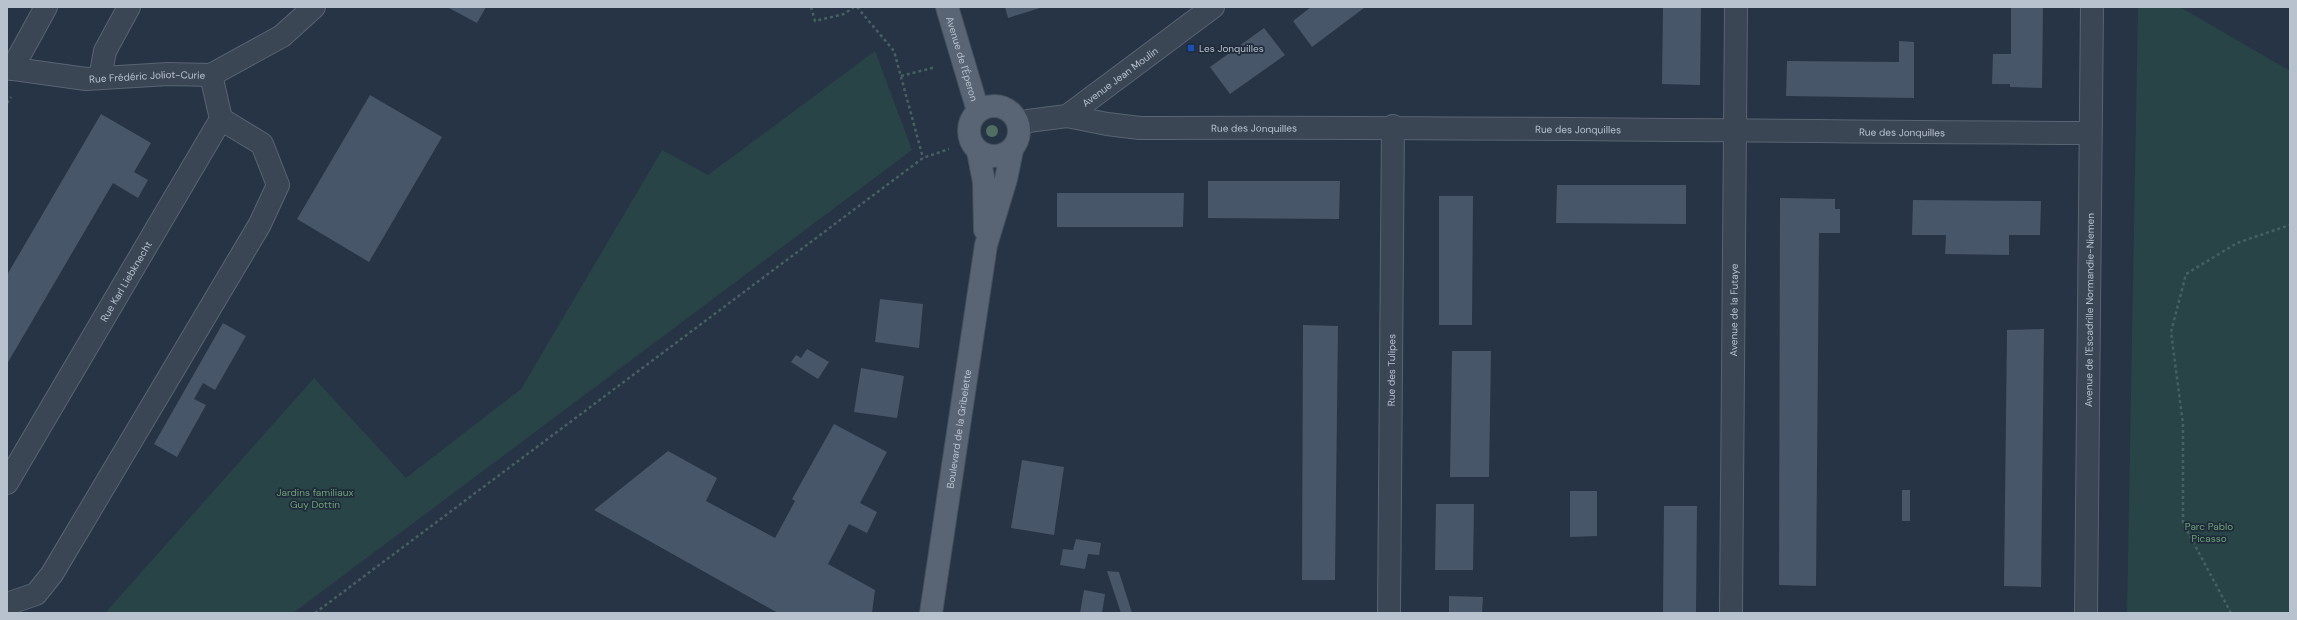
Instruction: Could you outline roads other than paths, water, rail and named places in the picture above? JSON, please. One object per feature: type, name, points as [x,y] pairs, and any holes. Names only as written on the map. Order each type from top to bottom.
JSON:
[{"type":"main road","name":"Avenue de l'Éperon","points":[[947,7],[978,111]]},
{"type":"main road","points":[[995,106],[1003,107],[1011,112],[1019,127],[1019,135],[1012,150],[995,157],[986,156],[974,146],[969,124],[978,111],[995,106]]},
{"type":"main road","name":"Boulevard de la Gribelette","points":[[974,146],[984,182],[986,245]]},
{"type":"main road","name":"Boulevard de la Gribelette","points":[[931,613],[986,245],[1006,179],[1012,150]]},
{"type":"street","points":[[10,69],[46,7]]},
{"type":"street","points":[[100,78],[105,51],[129,7]]},
{"type":"street","name":"Rue Frédéric Joliot-Curie","points":[[10,69],[86,79],[168,74],[211,74],[282,36],[314,7]]},
{"type":"street","name":"Avenue Jean Moulin","points":[[1019,127],[1028,121],[1067,116],[1213,7]]},
{"type":"street","name":"Avenue de la Futaye","points":[[1731,613],[1736,7]]},
{"type":"street","name":"Avenue de l'Escadrille Normandie-Niemen","points":[[2086,613],[2092,7]]},
{"type":"street","points":[[7,604],[36,594],[52,574],[260,224],[278,185],[262,144],[221,119],[211,74]]},
{"type":"street","name":"Rue des Jonquilles","points":[[1067,116],[1107,124],[1140,128],[1393,126],[1735,131],[2090,133]]},
{"type":"street","name":"Rue Karl Liebknecht","points":[[7,483],[221,119]]},
{"type":"street","name":"Rue des Tulipes","points":[[1389,613],[1393,126]]},
{"type":"place","name":"Les Jonquilles","points":[[1191,48]]},
{"type":"park label","name":"Jardins familiaux Guy Dottin","points":[[315,498]]},
{"type":"park label","name":"Parc Pablo Picasso","points":[[2209,532]]}]
